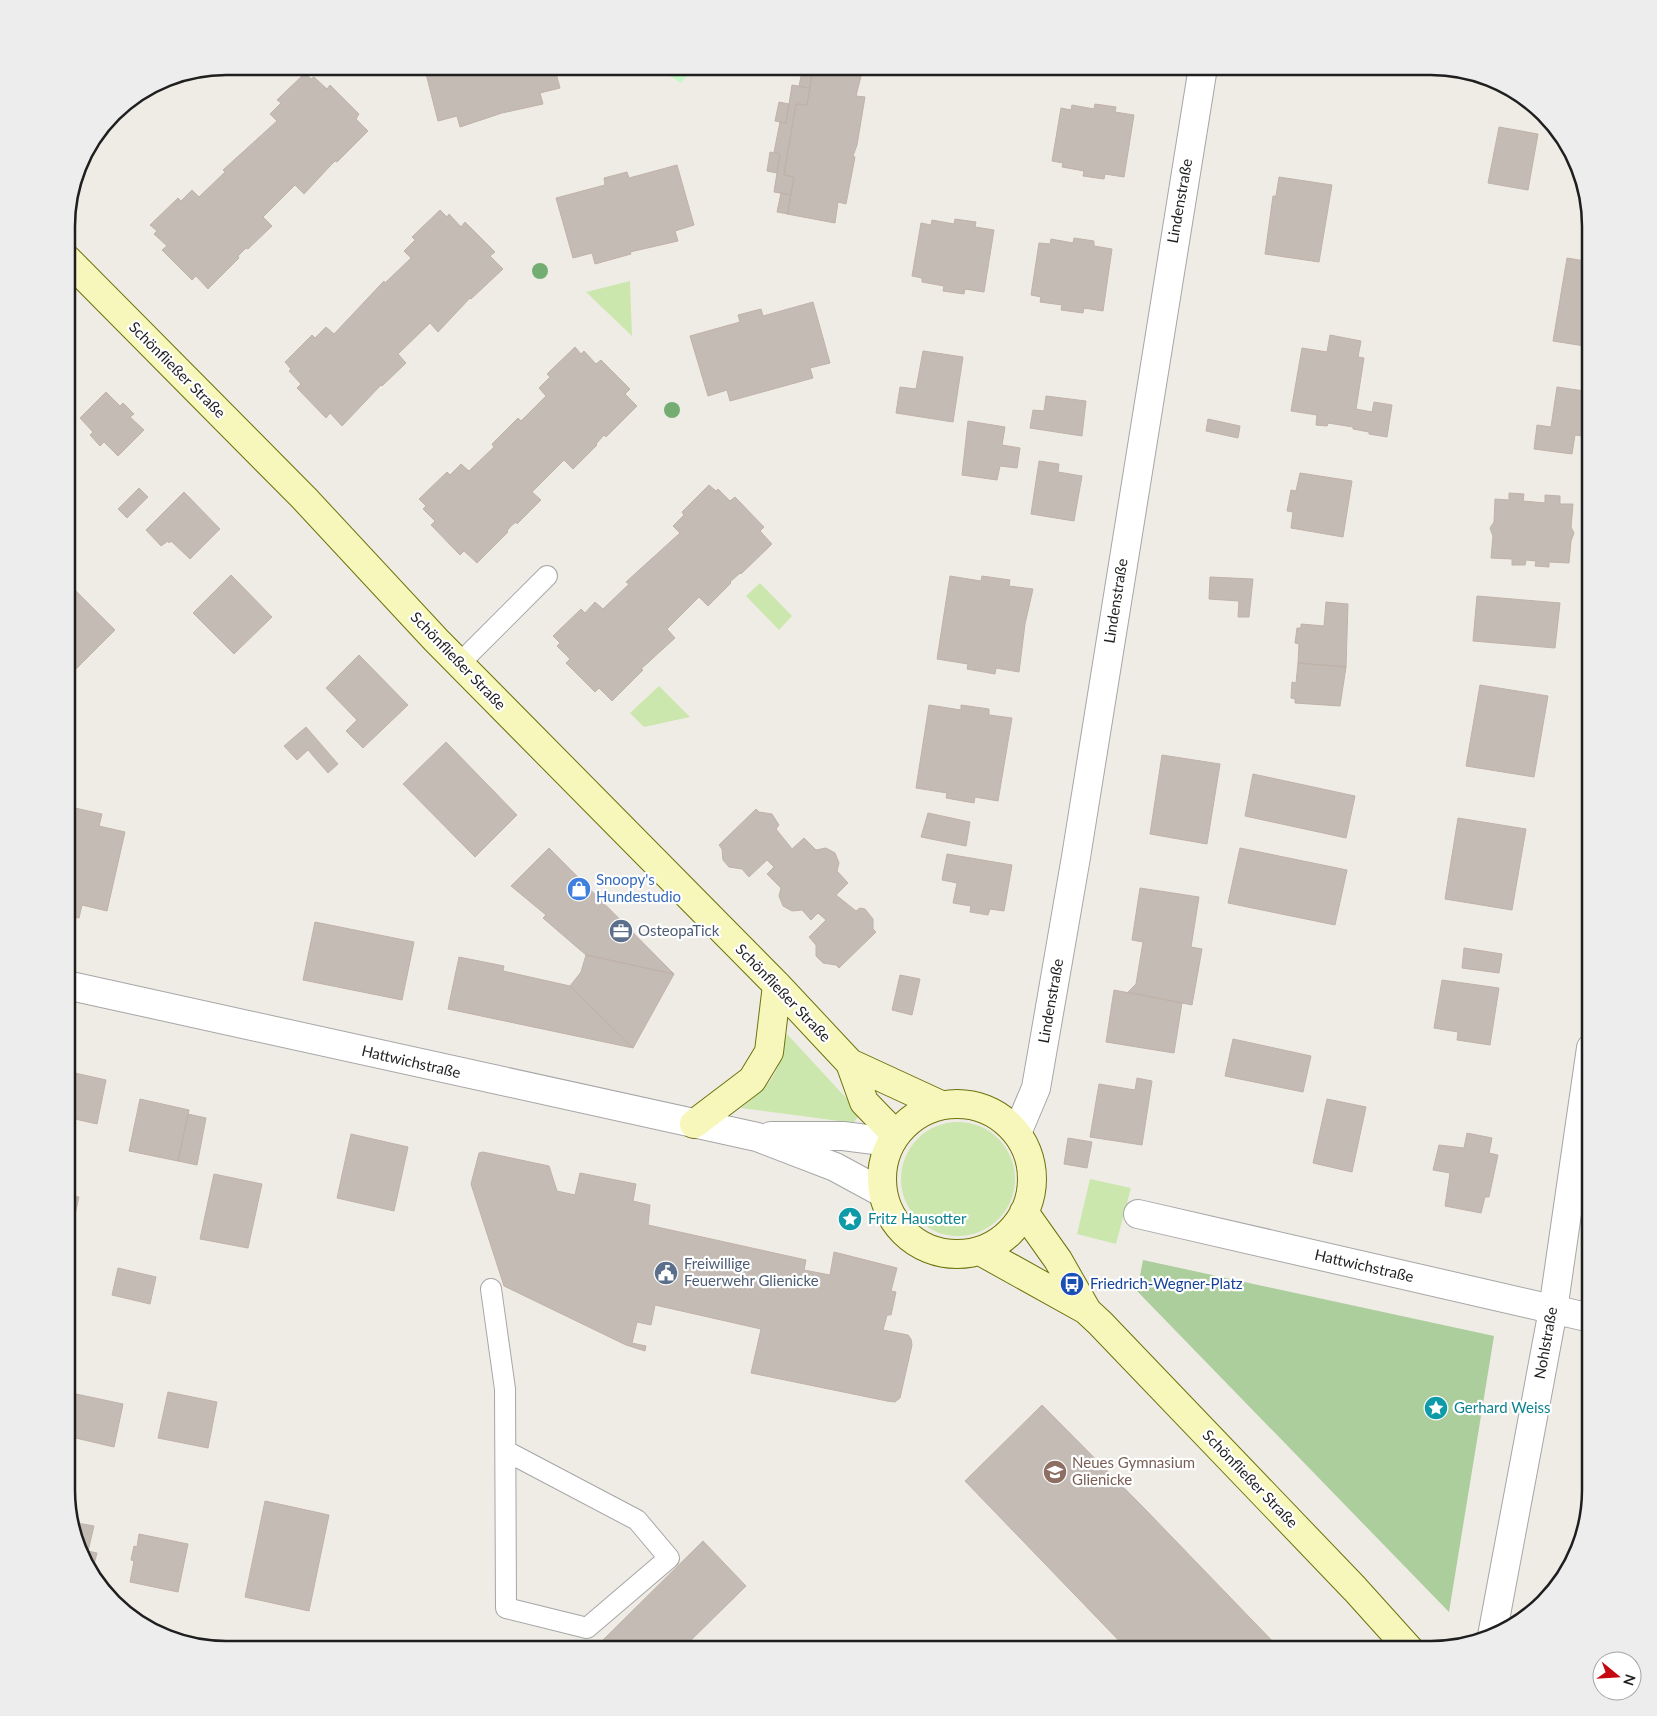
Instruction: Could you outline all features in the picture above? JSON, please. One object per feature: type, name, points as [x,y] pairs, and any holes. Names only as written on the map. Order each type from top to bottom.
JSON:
[{"type":"main road","name":"Schönfließer Straße","points":[[75,267],[304,498],[459,664],[777,986],[850,1063],[941,1105]]},
{"type":"main road","points":[[694,1124],[752,1080],[770,1052],[777,986]]},
{"type":"main road","name":"Schönfließer Straße","points":[[850,1063],[864,1102],[893,1138]]},
{"type":"main road","points":[[962,1103],[983,1108],[1002,1118],[1017,1133],[1027,1153],[1032,1175],[1030,1198],[1024,1212],[1010,1233],[998,1243],[980,1251],[961,1254],[942,1253],[924,1247],[908,1237],[895,1223],[881,1192],[882,1168],[893,1138],[917,1115],[941,1105],[962,1103]]},
{"type":"main road","name":"Schönfließer Straße","points":[[1024,1212],[1058,1260],[1086,1310],[1356,1589],[1402,1641]]},
{"type":"main road","name":"Schönfließer Straße","points":[[980,1251],[1086,1310]]},
{"type":"street","name":"Lindenstraße","points":[[1017,1133],[1036,1088],[1076,857],[1202,75]]},
{"type":"street","name":"Hattwichstraße","points":[[75,987],[694,1124],[757,1136],[893,1138]]},
{"type":"street","name":"Nohlstraße","points":[[1494,1627],[1553,1310],[1582,1110]]},
{"type":"street","name":"Hattwichstraße","points":[[757,1136],[835,1167],[881,1192]]},
{"type":"street","name":"Hattwichstraße","points":[[1138,1214],[1582,1316]]},
{"type":"lane","points":[[459,664],[547,576]]},
{"type":"lane","points":[[491,1289],[505,1389],[506,1608],[587,1628],[669,1558],[637,1520],[506,1451]]},
{"type":"green space","points":[[668,75],[687,75],[681,83]]},
{"type":"green space","points":[[630,281],[632,336],[586,292]]},
{"type":"green space","points":[[760,583],[792,616],[779,630],[746,596]]},
{"type":"green space","points":[[659,686],[690,717],[644,727],[630,713]]},
{"type":"green space","points":[[787,1034],[860,1113],[854,1123],[741,1108],[768,1084],[773,1076]]},
{"type":"green space","points":[[958,1122],[980,1126],[998,1139],[1011,1157],[1015,1179],[1011,1201],[998,1219],[980,1232],[958,1236],[936,1232],[918,1219],[905,1201],[901,1179],[905,1157],[918,1139],[936,1126]]},
{"type":"green space","points":[[1090,1179],[1131,1188],[1116,1244],[1077,1234]]},
{"type":"green space","points":[[1143,1260],[1494,1336],[1449,1612],[1137,1291]]},
{"type":"building","points":[[303,75],[307,75],[311,79],[314,77],[327,89],[330,85],[359,114],[356,119],[368,131],[337,162],[335,161],[304,194],[295,185],[263,217],[272,226],[248,249],[246,248],[238,256],[239,258],[208,289],[196,276],[192,280],[162,250],[167,246],[154,234],[157,231],[150,225],[178,198],[181,201],[192,190],[199,197],[225,172],[223,170],[277,121],[270,114],[281,103],[277,100]]},
{"type":"building","points":[[426,75],[556,75],[560,88],[540,93],[543,104],[502,113],[460,127],[457,116],[438,121]]},
{"type":"building","points":[[801,75],[812,75],[810,88],[799,86]]},
{"type":"building","points":[[812,75],[861,76],[856,96],[865,97],[857,145],[853,156],[855,157],[846,204],[838,202],[835,223],[787,214],[794,177],[784,175],[796,104],[807,105]]},
{"type":"building","points":[[792,85],[810,88],[807,105],[796,104],[784,175],[794,177],[791,195],[774,192],[780,154],[774,152],[780,122],[786,123]]},
{"type":"building","points":[[779,102],[789,104],[786,123],[775,121]]},
{"type":"building","points":[[1095,104],[1116,107],[1115,112],[1134,115],[1124,177],[1105,174],[1104,179],[1083,176],[1084,171],[1062,167],[1063,163],[1052,161],[1061,108],[1071,110],[1072,105],[1094,109]]},
{"type":"building","points":[[1499,127],[1538,134],[1528,190],[1488,183]]},
{"type":"building","points":[[770,152],[780,154],[777,173],[767,171]]},
{"type":"building","points":[[677,165],[694,225],[675,231],[678,241],[630,252],[631,254],[595,264],[592,253],[573,258],[556,198],[605,185],[604,178],[627,172],[629,178]]},
{"type":"building","points":[[1279,177],[1332,185],[1319,262],[1265,254],[1273,196],[1276,196]]},
{"type":"building","points":[[781,193],[791,195],[788,214],[777,212]]},
{"type":"building","points":[[440,210],[447,217],[449,214],[461,227],[465,222],[495,252],[490,256],[503,269],[470,298],[438,332],[430,323],[398,354],[406,363],[381,385],[342,426],[330,413],[326,418],[297,388],[301,384],[289,371],[291,369],[285,362],[312,335],[315,338],[326,327],[334,334],[384,281],[385,283],[411,258],[404,251],[415,240],[412,237]]},
{"type":"building","points":[[955,219],[976,222],[975,227],[994,230],[984,292],[965,289],[964,294],[943,291],[944,286],[922,282],[922,278],[912,276],[921,223],[931,225],[932,220],[954,224]]},
{"type":"building","points":[[1074,238],[1094,241],[1094,246],[1112,249],[1103,311],[1084,308],[1083,313],[1061,310],[1062,305],[1040,302],[1041,297],[1031,295],[1039,243],[1050,244],[1051,239],[1073,243]]},
{"type":"building","points":[[1567,258],[1582,260],[1582,346],[1553,341]]},
{"type":"building","points":[[813,302],[830,363],[810,368],[813,378],[730,401],[727,390],[708,396],[690,336],[740,322],[738,315],[761,309],[763,316]]},
{"type":"building","points":[[1330,335],[1361,341],[1358,357],[1364,358],[1356,409],[1372,412],[1374,402],[1392,405],[1387,437],[1369,434],[1369,432],[1353,429],[1353,427],[1328,423],[1327,426],[1316,425],[1317,415],[1291,411],[1302,348],[1327,352]]},
{"type":"building","points":[[575,347],[581,354],[584,351],[596,364],[601,360],[630,389],[625,394],[637,406],[606,437],[604,435],[597,445],[573,469],[564,460],[532,492],[541,500],[517,524],[516,522],[511,526],[508,532],[477,563],[464,551],[460,555],[431,525],[435,521],[423,509],[426,506],[419,499],[447,472],[450,475],[461,464],[469,471],[494,447],[492,444],[518,418],[521,421],[546,396],[539,388],[550,377],[547,374]]},
{"type":"building","points":[[923,351],[963,357],[953,422],[896,413],[900,387],[916,389]]},
{"type":"building","points":[[1557,387],[1582,391],[1582,436],[1575,435],[1572,454],[1534,449],[1537,425],[1551,427]]},
{"type":"building","points":[[106,392],[120,406],[123,403],[134,414],[130,417],[144,430],[118,456],[104,442],[100,446],[90,435],[93,432],[80,418]]},
{"type":"building","points":[[1046,396],[1086,401],[1082,436],[1030,428],[1033,410],[1044,411]]},
{"type":"building","points":[[1208,419],[1240,426],[1238,438],[1206,431]]},
{"type":"building","points":[[968,421],[1005,427],[1002,445],[1020,448],[1017,468],[1000,466],[997,480],[962,475]]},
{"type":"building","points":[[1039,461],[1059,464],[1058,472],[1082,476],[1074,521],[1031,514]]},
{"type":"building","points":[[1300,473],[1352,481],[1343,537],[1291,528],[1293,512],[1287,511],[1291,490],[1296,491]]},
{"type":"building","points":[[709,485],[716,491],[718,489],[730,501],[735,497],[764,527],[760,531],[772,544],[730,582],[708,606],[699,597],[667,629],[675,638],[641,669],[643,670],[612,701],[599,688],[595,692],[566,663],[570,659],[557,646],[560,643],[553,636],[581,609],[585,613],[595,602],[603,609],[629,584],[626,582],[680,533],[673,526],[684,515],[682,512]]},
{"type":"building","points":[[139,488],[148,497],[127,518],[118,509]]},
{"type":"building","points":[[184,492],[220,529],[190,559],[171,541],[161,546],[146,530]]},
{"type":"building","points":[[1509,493],[1524,494],[1523,501],[1545,503],[1545,495],[1560,496],[1560,504],[1573,504],[1571,527],[1574,533],[1571,541],[1569,563],[1549,562],[1549,567],[1535,566],[1536,561],[1526,560],[1525,565],[1512,565],[1512,559],[1491,558],[1493,536],[1490,528],[1494,522],[1495,499],[1509,500]]},
{"type":"building","points":[[231,575],[272,617],[234,654],[193,613]]},
{"type":"building","points":[[950,576],[981,581],[982,576],[1010,580],[1009,586],[1033,589],[1025,624],[1019,672],[996,668],[995,674],[967,669],[968,664],[937,659]]},
{"type":"building","points":[[1210,577],[1253,579],[1249,617],[1238,617],[1239,601],[1209,599]]},
{"type":"building","points":[[75,590],[115,630],[75,670]]},
{"type":"building","points":[[1477,596],[1560,603],[1555,648],[1473,641]]},
{"type":"building","points":[[1326,602],[1348,604],[1346,667],[1298,663],[1299,644],[1295,643],[1297,628],[1301,628],[1301,624],[1324,626]]},
{"type":"building","points":[[359,655],[408,705],[363,748],[346,731],[357,720],[326,688]]},
{"type":"building","points":[[1298,663],[1346,667],[1340,706],[1295,703],[1295,699],[1291,698],[1292,682],[1296,683]]},
{"type":"building","points":[[1480,685],[1548,696],[1534,777],[1466,766]]},
{"type":"building","points":[[929,705],[961,710],[961,705],[989,709],[989,715],[1012,718],[998,801],[975,797],[974,803],[946,798],[947,793],[916,788]]},
{"type":"building","points":[[306,727],[338,764],[328,773],[308,750],[297,760],[284,746]]},
{"type":"building","points":[[446,742],[517,815],[475,857],[403,784]]},
{"type":"building","points":[[1162,755],[1220,764],[1207,844],[1150,834]]},
{"type":"building","points":[[1253,774],[1355,796],[1346,838],[1245,816]]},
{"type":"building","points":[[75,808],[102,814],[99,826],[125,832],[107,911],[82,905],[79,918],[75,917]]},
{"type":"building","points":[[756,809],[759,812],[772,814],[779,825],[776,829],[792,849],[804,838],[816,850],[826,848],[835,853],[839,863],[837,871],[848,883],[836,895],[856,911],[860,908],[865,909],[873,919],[873,929],[876,932],[839,968],[836,965],[823,963],[816,956],[816,945],[809,937],[826,920],[818,913],[811,920],[802,910],[792,911],[783,906],[779,896],[781,888],[767,874],[774,867],[767,860],[749,877],[742,869],[729,867],[723,860],[722,849],[719,845]]},
{"type":"building","points":[[928,813],[970,822],[966,846],[921,837]]},
{"type":"building","points":[[1458,818],[1526,829],[1512,910],[1445,899]]},
{"type":"building","points":[[549,848],[674,974],[586,955],[543,918],[546,915],[511,886]]},
{"type":"building","points":[[1240,848],[1347,870],[1335,925],[1228,903]]},
{"type":"building","points":[[947,854],[1012,865],[1004,911],[990,909],[988,915],[970,912],[971,906],[953,903],[957,883],[942,880]]},
{"type":"building","points":[[1140,888],[1199,897],[1191,947],[1202,949],[1192,1005],[1128,992],[1136,984],[1143,942],[1132,940]]},
{"type":"building","points":[[315,922],[414,942],[402,1000],[303,980]]},
{"type":"building","points":[[1464,948],[1502,954],[1499,973],[1462,968]]},
{"type":"building","points":[[586,955],[674,974],[633,1048],[570,986],[581,972]]},
{"type":"building","points":[[459,957],[504,966],[503,971],[570,986],[633,1048],[448,1009]]},
{"type":"building","points":[[900,975],[920,979],[912,1015],[892,1010]]},
{"type":"building","points":[[1442,980],[1499,988],[1490,1045],[1457,1040],[1458,1032],[1434,1028]]},
{"type":"building","points":[[1114,990],[1182,1003],[1174,1053],[1106,1042]]},
{"type":"building","points":[[1233,1039],[1311,1056],[1303,1092],[1225,1076]]},
{"type":"building","points":[[75,1073],[106,1080],[97,1124],[75,1119]]},
{"type":"building","points":[[1137,1078],[1152,1081],[1142,1145],[1090,1137],[1099,1084],[1135,1090]]},
{"type":"building","points":[[140,1099],[189,1110],[178,1161],[129,1151]]},
{"type":"building","points":[[1327,1099],[1366,1107],[1352,1172],[1313,1163]]},
{"type":"building","points":[[188,1114],[206,1118],[197,1165],[178,1161]]},
{"type":"building","points":[[1467,1133],[1492,1138],[1489,1153],[1498,1155],[1489,1197],[1485,1197],[1481,1213],[1445,1206],[1450,1173],[1433,1170],[1439,1145],[1464,1148]]},
{"type":"building","points":[[351,1134],[408,1147],[394,1211],[337,1198]]},
{"type":"building","points":[[1068,1138],[1092,1142],[1087,1168],[1064,1164]]},
{"type":"building","points":[[483,1152],[549,1166],[557,1191],[575,1195],[580,1173],[636,1184],[633,1201],[650,1205],[648,1225],[806,1260],[804,1270],[830,1275],[834,1252],[897,1268],[891,1291],[896,1292],[891,1315],[887,1315],[883,1330],[908,1335],[911,1339],[912,1345],[900,1398],[895,1402],[887,1401],[751,1373],[761,1329],[655,1305],[651,1325],[637,1322],[632,1343],[646,1346],[645,1351],[626,1345],[504,1286],[471,1184],[479,1153]]},
{"type":"building","points":[[214,1174],[262,1184],[248,1248],[200,1239]]},
{"type":"building","points":[[75,1196],[79,1197],[75,1214]]},
{"type":"building","points":[[118,1268],[156,1277],[150,1304],[112,1295]]},
{"type":"building","points":[[168,1392],[217,1402],[208,1448],[158,1438]]},
{"type":"building","points":[[76,1394],[123,1404],[114,1447],[75,1438]]},
{"type":"building","points":[[1042,1405],[1272,1641],[1119,1641],[965,1481]]},
{"type":"building","points":[[265,1501],[329,1515],[309,1611],[245,1597]]},
{"type":"building","points":[[79,1523],[94,1526],[88,1551],[97,1553],[94,1563],[86,1548]]},
{"type":"building","points":[[139,1534],[188,1544],[178,1592],[130,1582],[134,1561],[131,1560],[134,1546],[137,1547]]},
{"type":"building","points":[[703,1541],[746,1586],[690,1641],[603,1640]]},
{"type":"place","name":"Snoopy's Hundestudio","points":[[579,889]]},
{"type":"place","name":"OsteopaTick","points":[[621,931]]},
{"type":"place","name":"Fritz Hausotter","points":[[850,1219]]},
{"type":"place","name":"Freiwillige Feuerwehr Glienicke","points":[[666,1273]]},
{"type":"place","name":"Friedrich-Wegner-Platz","points":[[1072,1284]]},
{"type":"place","name":"Gerhard Weiss","points":[[1436,1408]]},
{"type":"place","name":"Neues Gymnasium Glienicke","points":[[1055,1472]]}]
